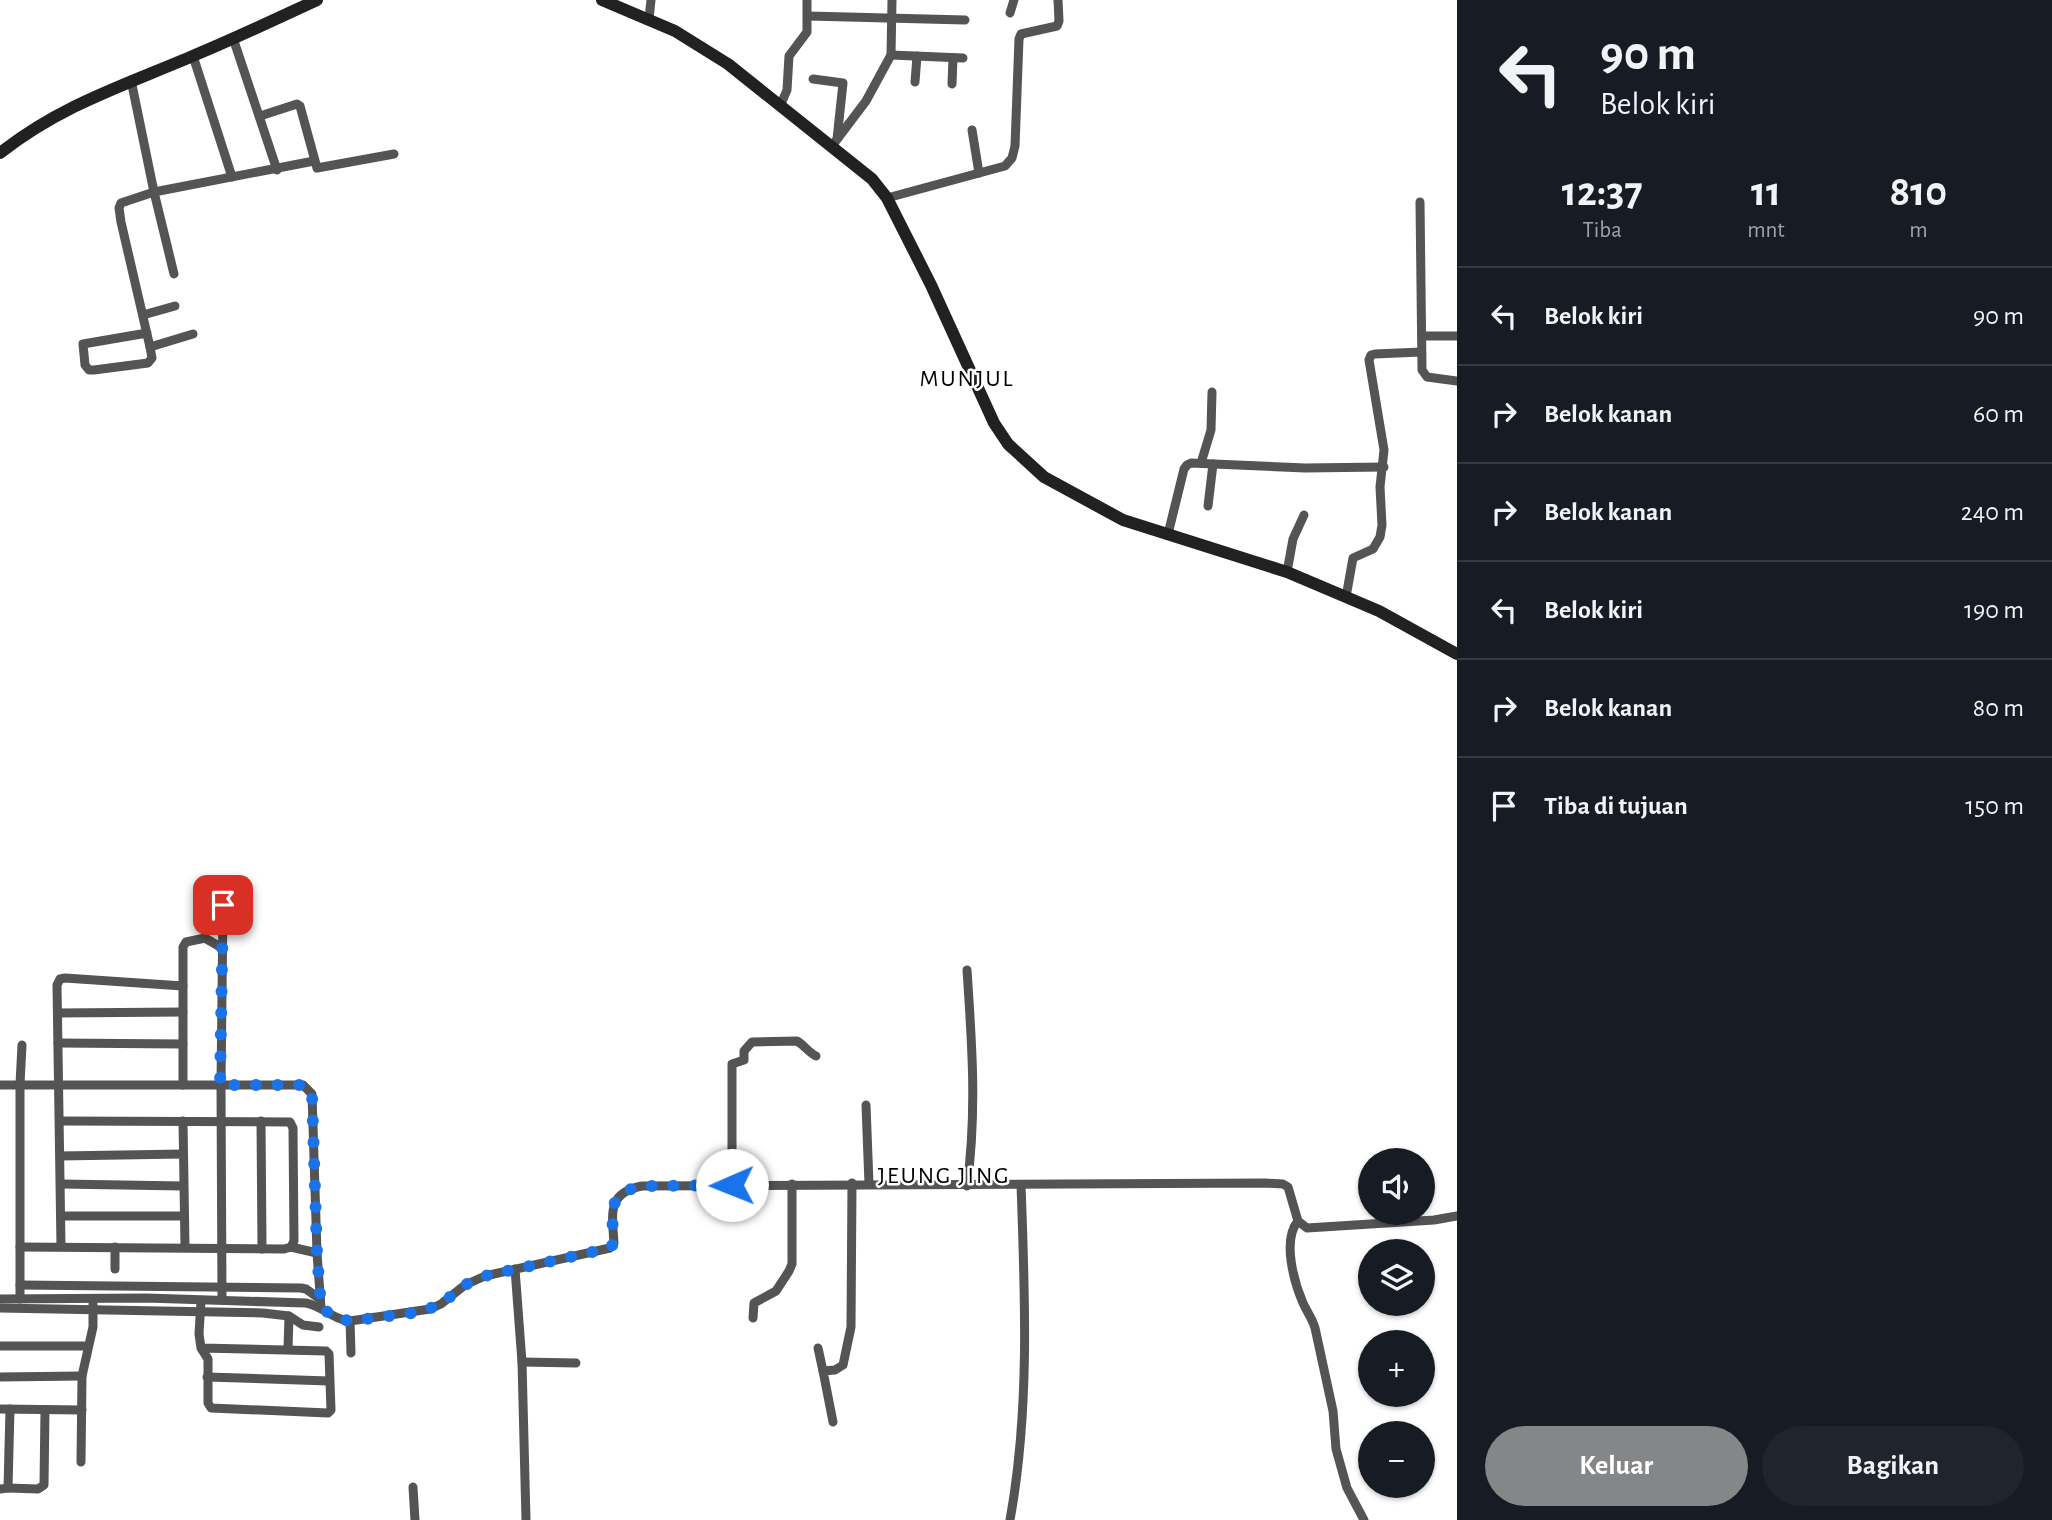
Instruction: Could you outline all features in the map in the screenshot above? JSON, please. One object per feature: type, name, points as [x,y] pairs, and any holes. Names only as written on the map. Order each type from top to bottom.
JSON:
[{"type":"street","points":[[0,153],[65,110],[317,0]]},
{"type":"street","points":[[602,0],[694,41],[834,143],[866,173],[887,198],[931,285],[994,423],[1008,444],[1044,477],[1123,520],[1287,572],[1379,611],[1457,654]]},
{"type":"street","points":[[649,19],[651,0]]},
{"type":"street","points":[[781,104],[787,90],[789,56],[807,32],[807,0]]},
{"type":"street","points":[[834,143],[866,101],[891,55],[892,0]]},
{"type":"street","points":[[1010,13],[1014,0]]},
{"type":"street","points":[[887,198],[1005,166],[1012,158],[1015,146],[1019,39],[1021,34],[1057,26],[1058,0]]},
{"type":"street","points":[[808,16],[965,19]]},
{"type":"street","points":[[233,38],[276,170]]},
{"type":"street","points":[[891,55],[958,58],[952,84]]},
{"type":"street","points":[[192,56],[232,177]]},
{"type":"street","points":[[915,82],[916,56]]},
{"type":"street","points":[[813,79],[843,83],[834,143]]},
{"type":"street","points":[[131,80],[174,274]]},
{"type":"street","points":[[260,116],[297,104],[300,106],[317,168],[394,154]]},
{"type":"street","points":[[972,130],[979,173]]},
{"type":"street","points":[[147,333],[86,342],[82,346],[85,365],[89,370],[94,370],[148,363],[152,358],[147,333],[119,208],[121,203],[154,192],[314,162]]},
{"type":"street","points":[[1419,202],[1422,370],[1427,377],[1457,381]]},
{"type":"street","points":[[143,315],[175,306]]},
{"type":"street","points":[[150,347],[194,334]]},
{"type":"street","points":[[1422,337],[1457,336]]},
{"type":"street","points":[[1346,597],[1353,558],[1373,550],[1382,526],[1382,427],[1369,360],[1371,355],[1421,352]]},
{"type":"street","points":[[1201,463],[1211,430],[1212,392]]},
{"type":"street","points":[[1168,534],[1184,469],[1191,463],[1305,468],[1384,467]]},
{"type":"street","points":[[1208,506],[1213,464]]},
{"type":"street","points":[[1287,572],[1293,538],[1304,515]]},
{"type":"street","points":[[223,905],[221,1248],[222,1289],[232,1312]]},
{"type":"street","points":[[183,1085],[183,953],[186,942],[205,938],[222,948]]},
{"type":"street","points":[[967,971],[975,1090],[967,1186]]},
{"type":"street","points":[[61,1246],[57,985],[60,979],[65,978],[183,986]]},
{"type":"street","points":[[58,1013],[183,1012]]},
{"type":"street","points":[[732,1185],[732,1064],[744,1060],[744,1051],[752,1042],[797,1041],[805,1050],[816,1056]]},
{"type":"street","points":[[58,1043],[183,1044]]},
{"type":"street","points":[[22,1045],[20,1285],[26,1302]]},
{"type":"street","points":[[0,1085],[303,1085],[309,1089],[312,1094],[320,1303]]},
{"type":"street","points":[[866,1105],[869,1184]]},
{"type":"street","points":[[60,1121],[290,1122],[293,1128],[294,1241],[291,1247]]},
{"type":"street","points":[[183,1121],[185,1247]]},
{"type":"street","points":[[261,1121],[262,1249]]},
{"type":"street","points":[[60,1156],[184,1154]]},
{"type":"street","points":[[20,1285],[306,1289],[335,1318],[350,1321],[430,1309],[465,1285],[485,1276],[610,1248],[614,1243],[614,1204],[621,1193],[642,1186],[852,1183],[967,1186],[1176,1182],[1283,1184],[1291,1193],[1298,1221],[1312,1229],[1457,1216]]},
{"type":"street","points":[[823,1371],[835,1370],[843,1365],[851,1327],[852,1183]]},
{"type":"street","points":[[61,1184],[183,1186]]},
{"type":"street","points":[[753,1318],[754,1303],[776,1291],[792,1264],[792,1184]]},
{"type":"street","points":[[1010,1520],[1022,1408],[1025,1288],[1021,1185]]},
{"type":"street","points":[[62,1216],[184,1216]]},
{"type":"street","points":[[1298,1221],[1293,1227],[1290,1240],[1295,1274],[1302,1301],[1312,1318],[1317,1338],[1343,1475],[1352,1502],[1364,1520]]},
{"type":"street","points":[[20,1247],[291,1247],[317,1253]]},
{"type":"street","points":[[115,1247],[115,1269]]},
{"type":"street","points":[[515,1269],[522,1362],[526,1520]]},
{"type":"street","points":[[81,1462],[82,1376],[96,1301],[102,1286]]},
{"type":"street","points":[[0,1299],[26,1302],[320,1303]]},
{"type":"street","points":[[96,1301],[289,1316],[303,1325],[319,1327]]},
{"type":"street","points":[[201,1301],[199,1335],[201,1348],[208,1359],[208,1403],[211,1408],[328,1413],[331,1410],[329,1354],[326,1351],[201,1348]]},
{"type":"street","points":[[0,1308],[26,1302]]},
{"type":"street","points":[[288,1349],[289,1316]]},
{"type":"street","points":[[350,1321],[351,1353]]},
{"type":"street","points":[[0,1346],[88,1346]]},
{"type":"street","points":[[818,1349],[833,1422]]},
{"type":"street","points":[[522,1362],[576,1363]]},
{"type":"street","points":[[0,1377],[82,1376]]},
{"type":"street","points":[[207,1377],[330,1381]]},
{"type":"street","points":[[45,1410],[44,1485],[38,1489],[4,1489],[5,1409],[82,1410]]},
{"type":"street","points":[[413,1487],[415,1520]]},
{"type":"district","name":"MUNJUL","points":[[967,378]]},
{"type":"district","name":"JEUNG JING","points":[[944,1175]]},
{"type":"route","points":[[223,905],[220,1085],[303,1085],[312,1094],[321,1307],[335,1318],[350,1321],[420,1312],[441,1304],[465,1285],[485,1276],[610,1248],[614,1243],[614,1204],[621,1193],[628,1189],[642,1186],[732,1185]]}]
